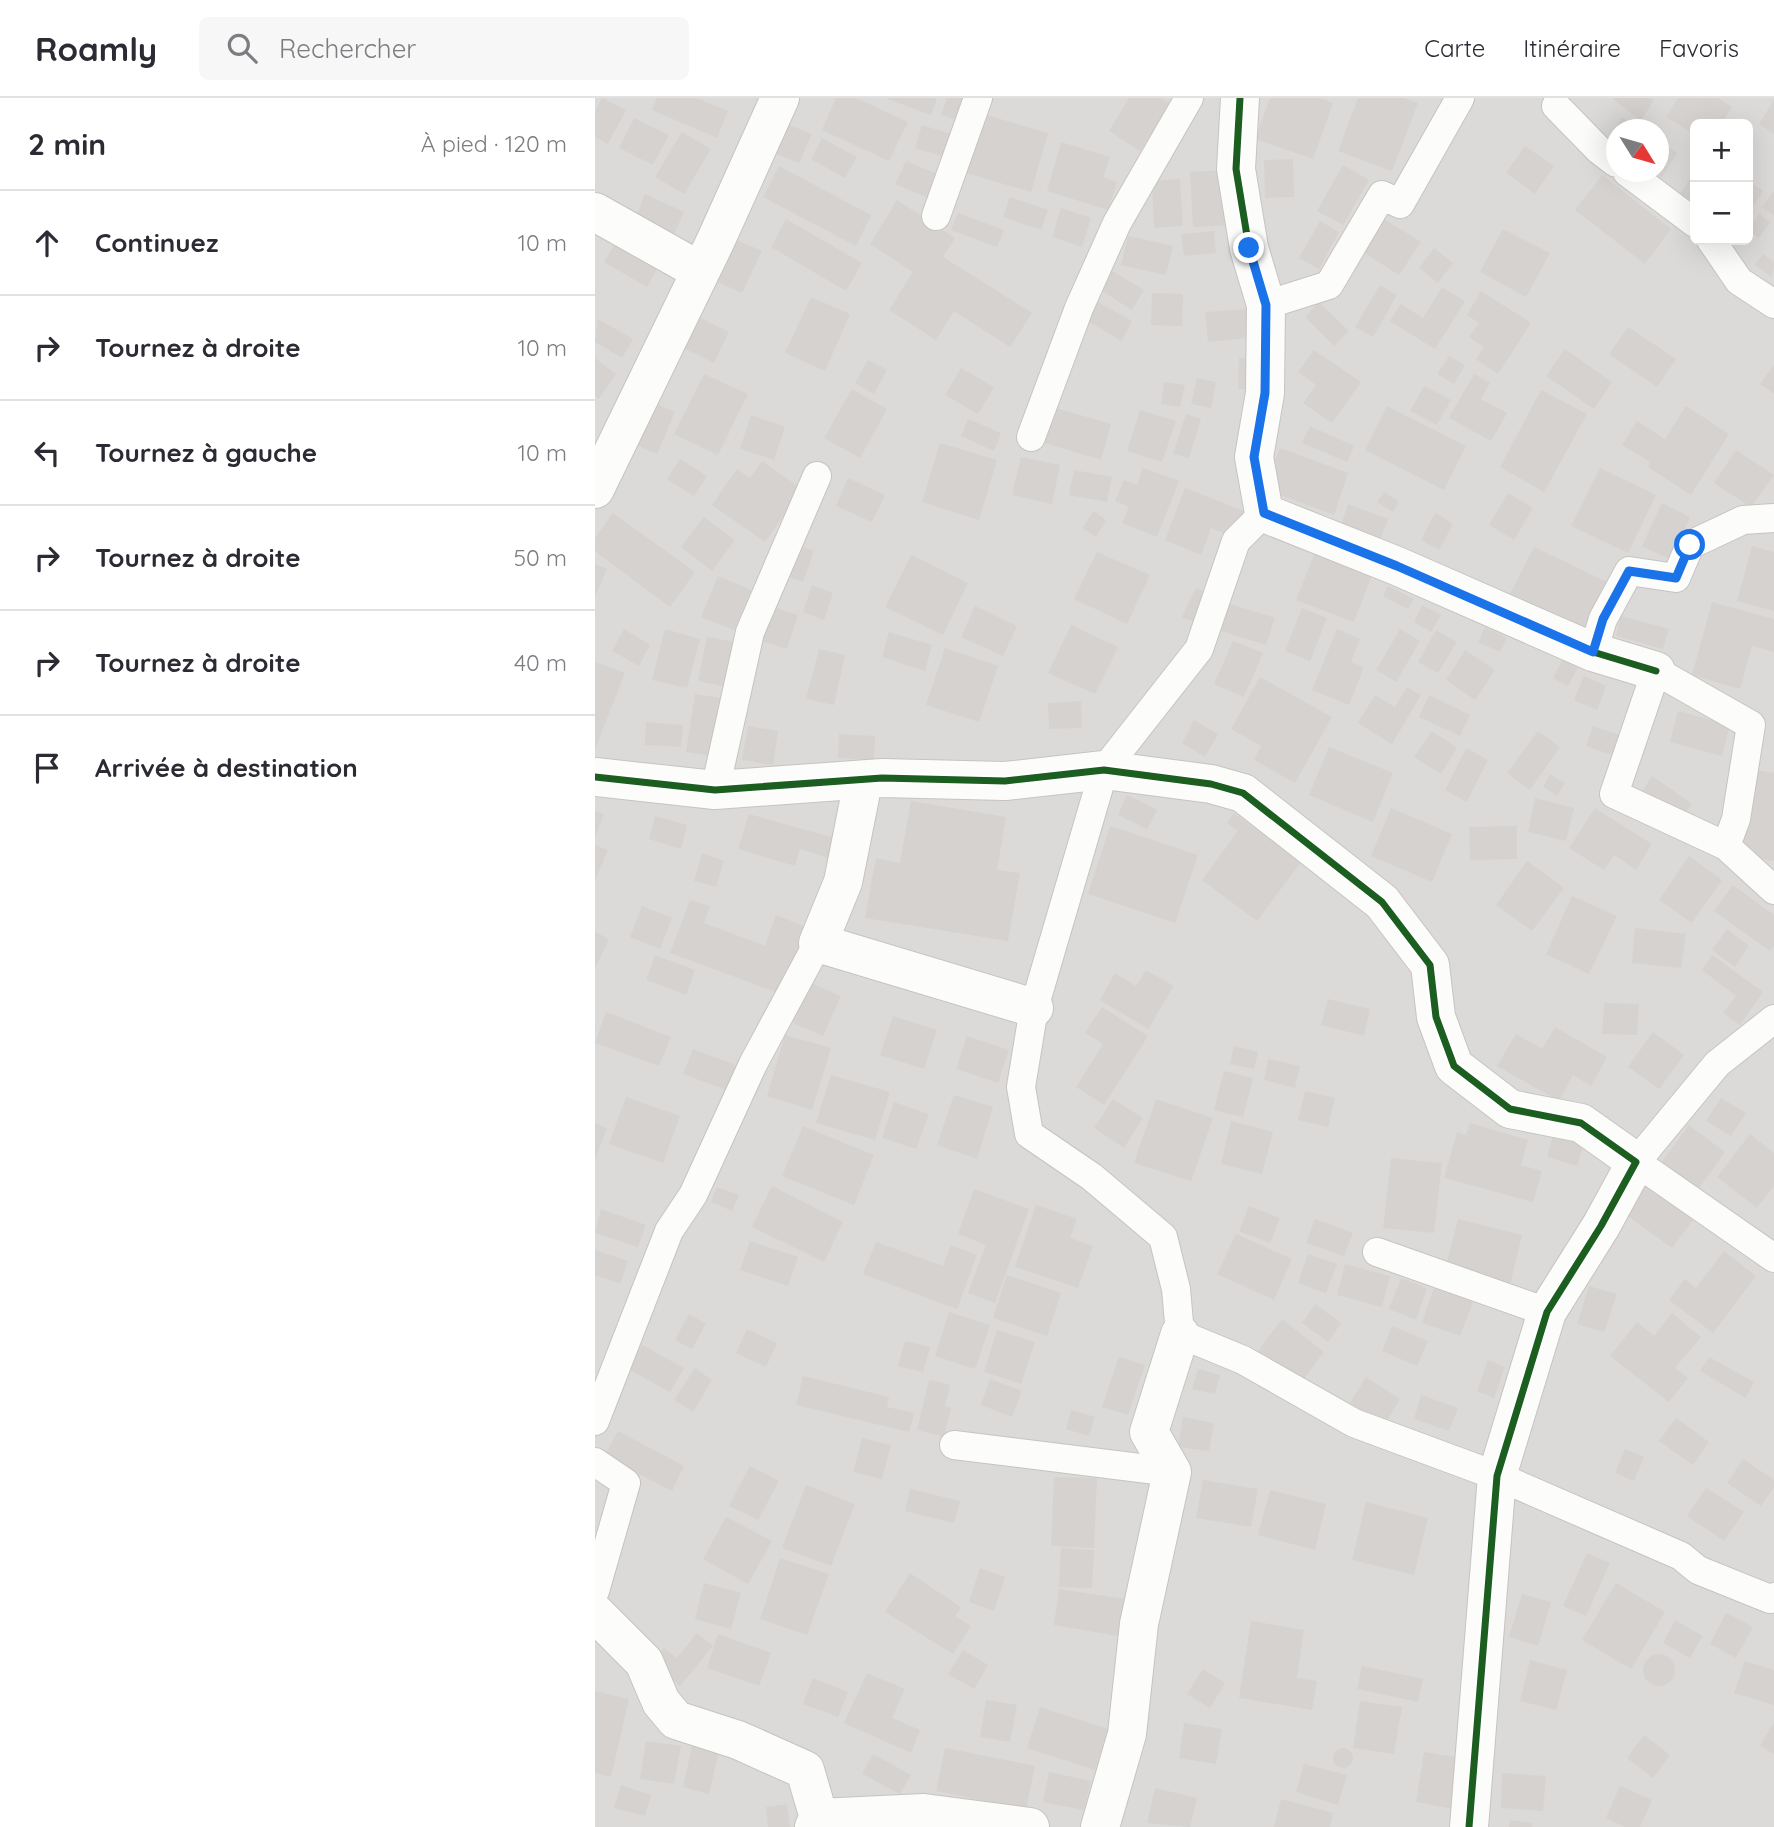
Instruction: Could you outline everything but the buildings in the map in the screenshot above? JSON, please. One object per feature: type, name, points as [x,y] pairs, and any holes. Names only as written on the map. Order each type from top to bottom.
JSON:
[{"type":"street","points":[[595,489],[780,98]]},
{"type":"street","points":[[1240,98],[1236,169],[1249,248],[1266,305],[1265,393],[1254,457],[1264,513],[1397,566],[1593,652],[1656,671]]},
{"type":"street","points":[[595,212],[700,271]]},
{"type":"street","points":[[595,777],[715,790],[863,782],[882,778],[1006,780],[1104,770],[1211,784],[1243,793],[1382,902],[1430,965],[1436,1017],[1454,1066],[1510,1109],[1581,1123],[1636,1162],[1601,1226],[1547,1312],[1497,1476],[1469,1827]]},
{"type":"street","points":[[863,782],[843,882],[818,943],[1034,1008]]},
{"type":"street","points":[[1100,1827],[1127,1734],[1139,1624],[1172,1472],[1149,1432],[1180,1334]]},
{"type":"street","points":[[595,1613],[644,1662],[661,1702],[676,1720],[738,1740],[805,1770],[817,1822],[924,1813],[1030,1827]]},
{"type":"lane","points":[[936,216],[978,98]]},
{"type":"lane","points":[[1031,437],[1079,308],[1117,223],[1189,98]]},
{"type":"lane","points":[[1266,305],[1329,285],[1382,195],[1400,204],[1460,98]]},
{"type":"lane","points":[[1557,101],[1606,155]]},
{"type":"lane","points":[[1640,182],[1690,219]]},
{"type":"lane","points":[[1714,245],[1739,281],[1774,304]]},
{"type":"lane","points":[[715,790],[750,632],[817,476]]},
{"type":"lane","points":[[1264,513],[1236,541],[1199,649],[1104,770],[1034,1008],[1021,1087],[1029,1134],[1092,1178],[1163,1237],[1177,1289],[1180,1334],[1243,1360],[1354,1423],[1497,1476],[1681,1556],[1698,1570],[1770,1599],[1774,1597]]},
{"type":"lane","points":[[1593,652],[1603,619],[1629,571],[1676,578],[1690,545],[1743,520],[1774,518]]},
{"type":"lane","points":[[1726,846],[1763,728],[1656,671],[1614,794],[1726,846],[1774,890]]},
{"type":"lane","points":[[595,1422],[669,1231],[693,1195],[753,1064],[818,943]]},
{"type":"lane","points":[[1774,1019],[1717,1064],[1636,1162],[1774,1258]]},
{"type":"lane","points":[[1377,1252],[1547,1312]]},
{"type":"lane","points":[[954,1446],[1172,1472]]},
{"type":"lane","points":[[595,1462],[626,1483],[595,1591]]},
{"type":"shaded area","points":[[595,98],[1774,98],[1774,1827],[595,1827]]},
{"type":"cycle path","points":[[1240,98],[1236,169],[1249,248],[1266,305],[1265,393],[1254,457],[1264,513],[1397,566],[1593,652],[1656,671]]},
{"type":"cycle path","points":[[595,777],[715,790],[882,778],[1005,781],[1104,770],[1211,784],[1243,793],[1382,902],[1430,965],[1436,1017],[1454,1066],[1510,1109],[1581,1123],[1636,1162],[1601,1226],[1547,1312],[1497,1476],[1469,1827]]},
{"type":"route","points":[[1249,248],[1266,305],[1265,393],[1254,457],[1264,513],[1397,566],[1593,652],[1603,619],[1629,571],[1676,578],[1690,545]]}]
